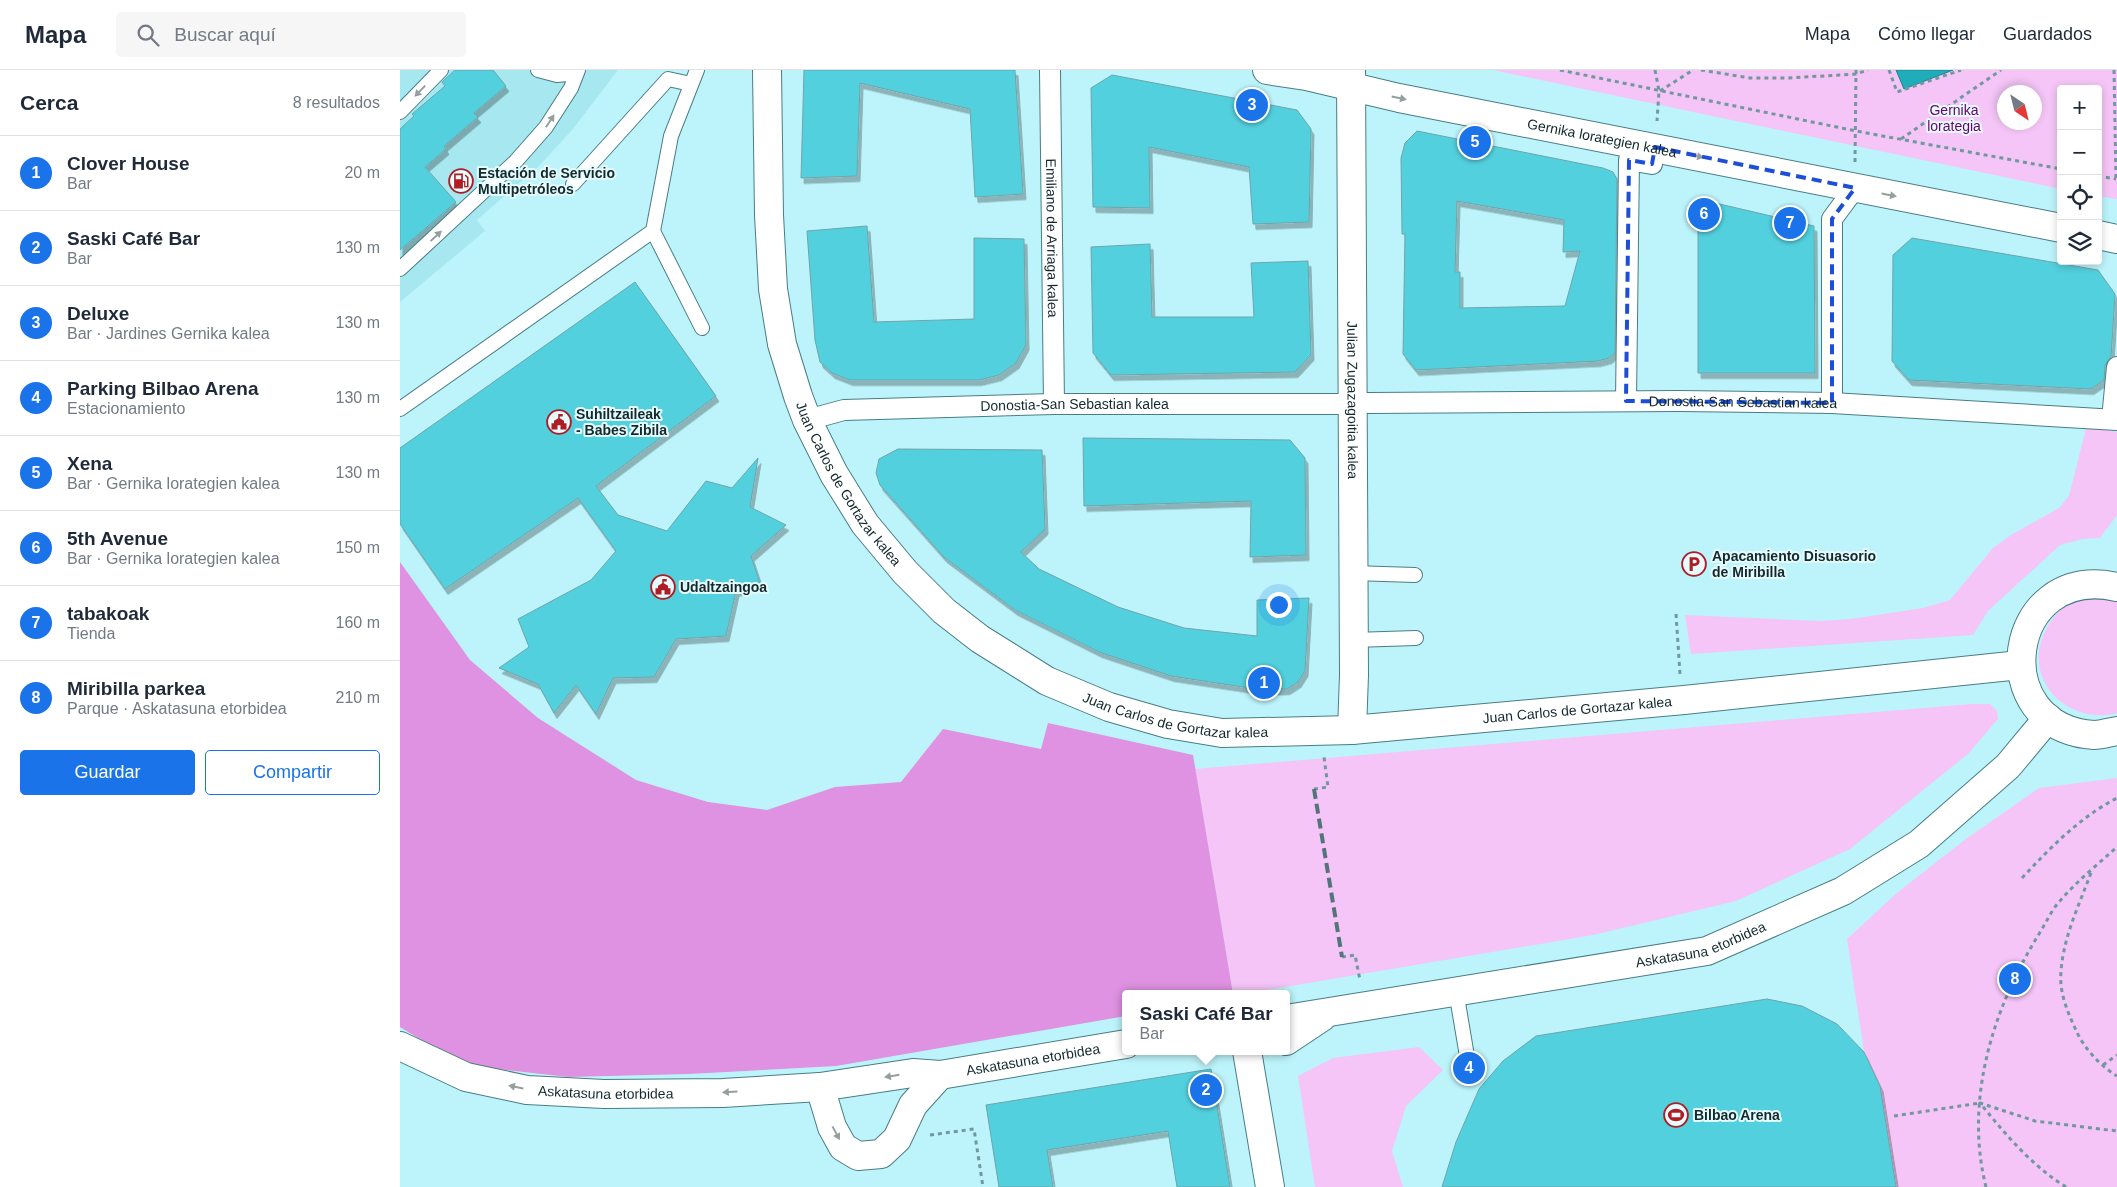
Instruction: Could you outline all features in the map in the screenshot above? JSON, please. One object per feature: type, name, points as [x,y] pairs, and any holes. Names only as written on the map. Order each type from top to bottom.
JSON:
[{"type":"street","name":"Juan Carlos de Gortazar kalea","points":[[764,70],[773,289],[782,344],[807,420],[834,474],[865,524],[905,572],[944,611],[980,639],[1047,681],[1109,707],[1168,724],[1222,733],[1352,730],[1684,700],[2020,665]]},
{"type":"street","name":"Emiliano de Arriaga kalea","points":[[1050,70],[1054,404]]},
{"type":"street","name":"Gernika lorategien kalea","points":[[1267,70],[1306,76],[1351,78],[1399,98],[2057,227]]},
{"type":"street","name":"Julian Zugazagoitia kalea","points":[[1351,78],[1352,730]]},
{"type":"street","points":[[1626,401],[1629,160],[1652,164],[1655,147]]},
{"type":"street","points":[[1832,402],[1832,219],[1855,188]]},
{"type":"street","points":[[2102,236],[2117,239]]},
{"type":"street","points":[[2115,420],[2117,367]]},
{"type":"street","name":"Donostia-San Sebastian kalea","points":[[1368,403],[1832,402],[2115,420]]},
{"type":"street","name":"Donostia-San Sebastian kalea","points":[[807,420],[844,410],[1054,404],[1343,404]]},
{"type":"street","points":[[2117,587],[2100,584],[2074,586],[2052,598],[2034,616],[2023,640],[2020,665],[2025,685],[2034,703],[2048,718],[2070,731],[2096,735],[2117,731]]},
{"type":"street","name":"Askatasuna etorbidea","points":[[1290,1018],[1707,951],[1834,895],[1918,844],[2008,766],[2048,718]]},
{"type":"street","points":[[1290,1038],[1330,1011]]},
{"type":"street","name":"Askatasuna etorbidea","points":[[400,1046],[466,1077],[527,1090],[604,1094],[723,1093],[820,1087],[913,1073],[940,1075],[1122,1045]]},
{"type":"street","points":[[1247,1055],[1254,1085],[1270,1187]]},
{"type":"street","points":[[1254,1085],[1259,1066],[1270,1055]]},
{"type":"street","points":[[820,1087],[832,1127],[843,1147],[858,1156],[881,1154],[897,1139],[913,1105],[940,1075]]},
{"type":"lane","points":[[400,112],[441,70]]},
{"type":"lane","points":[[538,70],[557,75],[578,71]]},
{"type":"lane","points":[[696,70],[672,136],[653,231],[702,328]]},
{"type":"lane","points":[[400,269],[522,154],[546,127],[571,88],[578,71]]},
{"type":"lane","points":[[573,184],[668,79],[691,84]]},
{"type":"lane","points":[[400,410],[653,231]]},
{"type":"lane","points":[[1352,574],[1415,575]]},
{"type":"lane","points":[[1353,640],[1416,638]]},
{"type":"lane","points":[[1456,991],[1469,1068]]},
{"type":"path","points":[[1560,70],[1856,131],[2057,168]]},
{"type":"path","points":[[1655,70],[1659,91]]},
{"type":"path","points":[[1659,91],[1694,70]]},
{"type":"path","points":[[1701,70],[1750,78],[1789,78],[1868,70]]},
{"type":"path","points":[[1888,70],[1897,92],[1961,70]]},
{"type":"path","points":[[1901,139],[2001,70]]},
{"type":"path","points":[[2102,177],[2116,179],[2114,70]]},
{"type":"path","points":[[1855,188],[1856,72]]},
{"type":"path","points":[[1676,614],[1680,675]]},
{"type":"path","points":[[1314,789],[1328,787],[1324,751]]},
{"type":"path","points":[[2022,878],[2054,843],[2076,824],[2117,798]]},
{"type":"path","points":[[1986,1187],[1978,1144],[1980,1103],[1985,1059],[2005,998],[2025,957],[2059,902],[2117,846]]},
{"type":"path","points":[[2092,870],[2067,937],[2060,974],[2065,1006],[2082,1043],[2103,1065],[2117,1076]]},
{"type":"path","points":[[1342,957],[1355,955],[1364,1006]]},
{"type":"path","points":[[2103,1065],[2117,1055]]},
{"type":"path","points":[[1980,1103],[2008,1139],[2046,1174],[2066,1187]]},
{"type":"path","points":[[1894,1116],[1980,1103],[2035,1121],[2117,1132]]},
{"type":"path","points":[[955,1131],[974,1129],[982,1187]]},
{"type":"highlighted area","points":[[1655,147],[1855,188],[1832,219],[1832,403],[1626,401],[1629,160],[1652,164]]},
{"type":"shaded area","name":"Estación de Servicio Multipetróleos","points":[[400,70],[618,70],[573,129],[539,166],[477,220],[485,231],[400,302]]},
{"type":"shaded area","points":[[1896,70],[1953,70],[1904,89]]},
{"type":"shaded area","points":[[400,562],[470,660],[538,718],[636,780],[708,802],[767,810],[835,787],[901,782],[943,729],[1041,749],[1048,723],[1193,755],[1232,990],[1122,990],[1122,1017],[836,1066],[689,1074],[568,1077],[462,1065],[400,1027]]},
{"type":"green space","name":"Gernika lorategia","points":[[1493,70],[2117,70],[2117,199],[2102,197],[2102,85],[2057,85],[2057,188]]},
{"type":"green space","points":[[2087,425],[2117,432],[2117,515],[2100,538],[2082,539],[2060,545],[1988,611],[1973,635],[1691,654],[1685,615],[1820,621],[1851,619],[1923,608],[1950,600],[1993,548],[2011,535],[2059,508],[2069,496]]},
{"type":"green space","points":[[2087,598],[2117,599],[2117,713],[2115,714],[2096,715],[2079,711],[2063,703],[2051,692],[2043,678],[2039,662],[2040,644],[2055,615],[2065,606]]},
{"type":"green space","points":[[1971,704],[1990,704],[1997,711],[1998,719],[1968,754],[1850,849],[1736,901],[1593,935],[1267,990],[1232,990],[1195,769]]},
{"type":"green space","points":[[2117,778],[2117,1187],[1896,1187],[1880,1086],[1864,1052],[1847,939],[1898,892],[1966,839],[2039,788]]},
{"type":"green space","points":[[1419,1047],[1443,1070],[1406,1106],[1392,1151],[1403,1187],[1315,1187],[1298,1076],[1333,1058]]},
{"type":"building","points":[[455,70],[493,70],[506,86],[474,113],[478,117],[444,146],[446,149],[425,167],[456,202],[400,250],[400,129],[414,116],[412,114],[445,86],[442,82]]},
{"type":"building","points":[[804,70],[1015,70],[1023,194],[975,197],[970,109],[860,83],[857,176],[801,178]]},
{"type":"building","points":[[1112,75],[1297,110],[1311,129],[1309,222],[1253,224],[1249,167],[1149,147],[1150,208],[1093,207],[1091,88]]},
{"type":"building","points":[[1417,131],[1603,168],[1613,172],[1617,179],[1615,353],[1609,358],[1598,361],[1416,370],[1403,354],[1405,234],[1402,234],[1401,158],[1405,143]],"holes":[[[1457,201],[1564,220],[1563,252],[1580,251],[1565,306],[1460,308],[1460,272],[1455,272]]]},
{"type":"building","points":[[1698,199],[1814,226],[1815,373],[1698,373]]},
{"type":"building","points":[[867,226],[874,322],[974,319],[974,238],[1024,239],[1026,345],[1016,363],[999,375],[979,380],[850,380],[832,373],[820,362],[815,340],[807,231]]},
{"type":"building","points":[[1912,238],[2057,263],[2057,265],[2098,270],[2115,294],[2111,357],[2105,365],[2104,380],[2091,389],[1909,380],[1892,361],[1893,255]]},
{"type":"building","points":[[1150,244],[1152,317],[1254,317],[1251,263],[1308,261],[1311,355],[1295,372],[1111,375],[1093,353],[1091,247]]},
{"type":"building","name":"Suhiltzaileak - Babes Zibila","points":[[635,282],[716,396],[596,486],[618,515],[667,531],[706,481],[732,488],[758,458],[750,507],[786,525],[751,556],[760,583],[736,591],[726,636],[676,639],[654,677],[613,678],[596,714],[576,685],[554,713],[538,684],[499,668],[529,647],[518,619],[591,580],[616,551],[578,498],[445,589],[400,524],[400,448]]},
{"type":"building","points":[[1083,438],[1290,440],[1305,458],[1306,555],[1250,557],[1251,501],[1084,506]]},
{"type":"building","points":[[898,449],[1042,450],[1045,529],[1021,552],[1039,569],[1118,607],[1184,628],[1257,636],[1257,600],[1309,598],[1305,671],[1298,682],[1287,689],[1263,690],[1171,676],[1099,652],[1015,610],[944,557],[880,485],[876,473],[879,459]]},
{"type":"building","name":"Bilbao Arena","points":[[1767,999],[1802,1006],[1837,1024],[1864,1052],[1880,1086],[1896,1187],[1442,1187],[1456,1142],[1479,1089],[1503,1061],[1536,1036]]},
{"type":"building","points":[[1211,1069],[1230,1187],[1177,1187],[1168,1131],[1047,1150],[1053,1187],[999,1187],[986,1105]]},
{"type":"railway","points":[[1314,789],[1342,957]]},
{"type":"place","name":"Deluxe","points":[[1252,105]]},
{"type":"place","name":"Xena","points":[[1475,142]]},
{"type":"place","name":"Estación de Servicio Multipetróleos","points":[[461,181]]},
{"type":"place","name":"5th Avenue","points":[[1704,214]]},
{"type":"place","name":"tabakoak","points":[[1790,223]]},
{"type":"place","name":"Suhiltzaileak - Babes Zibila","points":[[559,422]]},
{"type":"place","name":"Apacamiento Disuasorio de Miribilla","points":[[1694,564]]},
{"type":"place","name":"Udaltzaingoa","points":[[663,587]]},
{"type":"place","name":"Clover House","points":[[1264,683]]},
{"type":"place","name":"Miribilla parkea","points":[[2015,979]]},
{"type":"place","name":"Parking Bilbao Arena","points":[[1469,1068]]},
{"type":"place","name":"Saski Café Bar","points":[[1206,1090]]},
{"type":"place","name":"Bilbao Arena","points":[[1676,1115]]}]
